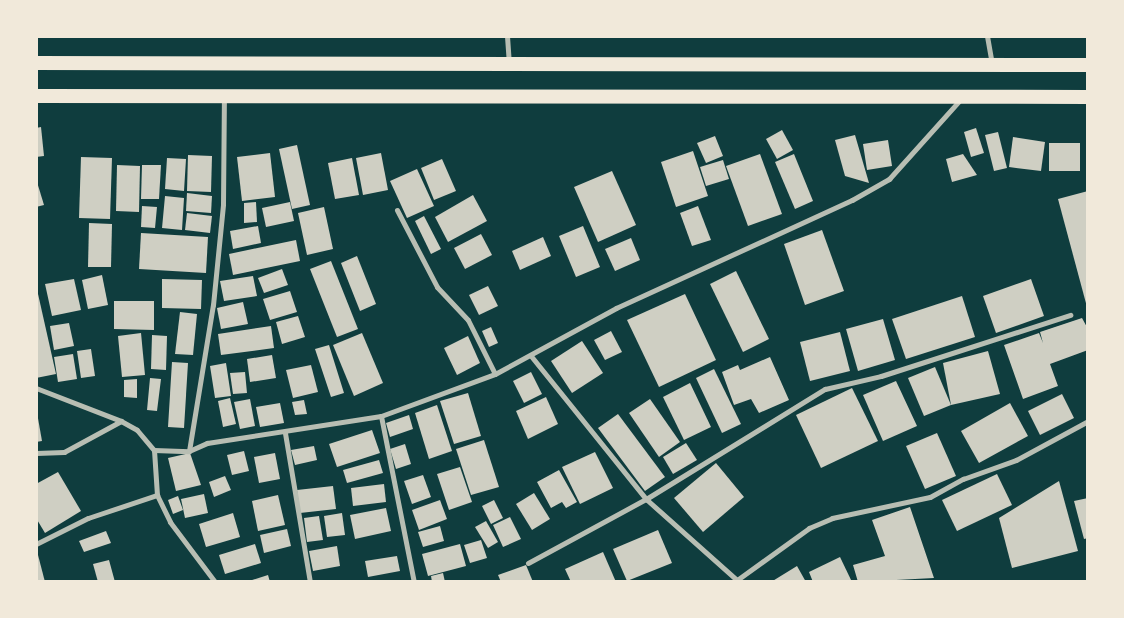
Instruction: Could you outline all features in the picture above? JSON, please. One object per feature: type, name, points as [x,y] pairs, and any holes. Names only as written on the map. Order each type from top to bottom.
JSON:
[{"type":"highway","points":[[36,63],[1088,65]]},
{"type":"highway","points":[[36,96],[224,94],[1088,97]]},
{"type":"street","points":[[507,36],[509,64]]},
{"type":"street","points":[[987,36],[992,65]]},
{"type":"street","points":[[189,451],[218,260],[224,94]]},
{"type":"street","points":[[154,450],[189,451],[207,443],[285,433],[381,416],[495,374],[616,308],[889,179],[962,97]]},
{"type":"street","points":[[397,210],[437,287],[468,320],[495,374]]},
{"type":"street","points":[[528,563],[646,499],[825,389],[881,376],[1070,315]]},
{"type":"street","points":[[530,356],[646,499],[738,581],[809,528],[832,518],[930,497],[963,479],[1016,460],[1088,421]]},
{"type":"street","points":[[36,388],[121,421],[137,430],[154,450],[157,495],[170,522],[215,582]]},
{"type":"street","points":[[381,416],[414,582]]},
{"type":"street","points":[[36,453],[64,452],[121,421]]},
{"type":"street","points":[[285,433],[310,582]]},
{"type":"street","points":[[36,544],[88,518],[157,495]]},
{"type":"building","points":[[41,127],[44,156],[36,157],[36,128]]},
{"type":"building","points":[[976,128],[984,153],[971,157],[964,132]]},
{"type":"building","points":[[782,130],[793,150],[777,159],[766,139]]},
{"type":"building","points":[[998,132],[1007,168],[994,171],[985,135]]},
{"type":"building","points":[[855,135],[869,183],[845,176],[835,140]]},
{"type":"building","points":[[715,136],[723,156],[706,163],[697,143]]},
{"type":"building","points":[[1013,137],[1045,142],[1041,171],[1009,167]]},
{"type":"building","points":[[888,140],[892,166],[867,170],[863,144]]},
{"type":"building","points":[[1049,143],[1080,143],[1080,171],[1049,171]]},
{"type":"building","points":[[297,145],[310,205],[292,209],[279,149]]},
{"type":"building","points":[[693,151],[708,196],[676,207],[661,162]]},
{"type":"building","points":[[270,153],[275,197],[242,201],[237,157]]},
{"type":"building","points":[[381,153],[388,190],[363,195],[356,158]]},
{"type":"building","points":[[760,154],[782,214],[748,226],[726,166]]},
{"type":"building","points":[[794,154],[813,201],[795,209],[775,162]]},
{"type":"building","points":[[963,154],[977,175],[952,182],[946,159]]},
{"type":"building","points":[[188,155],[212,156],[211,192],[187,191]]},
{"type":"building","points":[[81,157],[112,158],[110,219],[79,218]]},
{"type":"building","points":[[167,158],[186,159],[184,191],[165,189]]},
{"type":"building","points":[[352,158],[359,195],[335,199],[328,163]]},
{"type":"building","points":[[442,159],[456,191],[434,200],[421,168]]},
{"type":"building","points":[[723,160],[729,179],[706,186],[700,167]]},
{"type":"building","points":[[117,165],[140,166],[139,212],[116,211]]},
{"type":"building","points":[[142,165],[161,165],[159,199],[141,199]]},
{"type":"building","points":[[417,169],[434,206],[407,218],[390,181]]},
{"type":"building","points":[[612,171],[636,225],[598,242],[574,187]]},
{"type":"building","points":[[36,183],[44,205],[36,207]]},
{"type":"building","points":[[1088,191],[1088,307],[1087,307],[1058,199]]},
{"type":"building","points":[[187,193],[212,196],[211,213],[186,211]]},
{"type":"building","points":[[473,195],[487,221],[448,242],[435,217]]},
{"type":"building","points":[[165,196],[184,198],[182,230],[162,228]]},
{"type":"building","points":[[256,202],[257,222],[244,223],[244,203]]},
{"type":"building","points":[[290,202],[294,221],[266,227],[262,208]]},
{"type":"building","points":[[142,206],[157,207],[155,228],[141,227]]},
{"type":"building","points":[[698,206],[711,240],[692,246],[680,213]]},
{"type":"building","points":[[324,207],[333,249],[307,255],[298,213]]},
{"type":"building","points":[[187,213],[212,216],[210,233],[185,230]]},
{"type":"building","points":[[424,216],[441,249],[431,254],[415,221]]},
{"type":"building","points":[[89,223],[112,224],[111,267],[88,267]]},
{"type":"building","points":[[258,226],[261,243],[233,249],[230,231]]},
{"type":"building","points":[[583,226],[600,267],[576,277],[559,236]]},
{"type":"building","points":[[822,230],[844,291],[805,305],[784,244]]},
{"type":"building","points":[[141,233],[208,237],[206,273],[139,269]]},
{"type":"building","points":[[481,234],[492,255],[465,269],[454,248]]},
{"type":"building","points":[[543,237],[551,256],[520,270],[512,251]]},
{"type":"building","points":[[631,238],[640,260],[615,271],[605,249]]},
{"type":"building","points":[[296,240],[300,261],[233,275],[229,254]]},
{"type":"building","points":[[357,256],[376,304],[360,311],[341,263]]},
{"type":"building","points":[[331,261],[358,329],[337,337],[310,269]]},
{"type":"building","points":[[282,269],[288,285],[264,293],[258,278]]},
{"type":"building","points":[[736,271],[769,339],[743,352],[710,284]]},
{"type":"building","points":[[102,275],[108,305],[88,309],[82,280]]},
{"type":"building","points":[[253,276],[257,296],[224,301],[220,281]]},
{"type":"building","points":[[74,279],[81,310],[52,316],[45,284]]},
{"type":"building","points":[[162,279],[202,280],[201,309],[162,308]]},
{"type":"building","points":[[1031,279],[1044,316],[996,333],[983,296]]},
{"type":"building","points":[[36,285],[56,374],[36,378]]},
{"type":"building","points":[[488,286],[498,306],[479,315],[469,295]]},
{"type":"building","points":[[290,291],[297,312],[270,320],[263,299]]},
{"type":"building","points":[[685,294],[716,360],[659,387],[627,320]]},
{"type":"building","points":[[962,296],[975,337],[906,359],[892,319]]},
{"type":"building","points":[[114,301],[154,301],[154,330],[114,329]]},
{"type":"building","points":[[243,302],[248,324],[221,329],[217,308]]},
{"type":"building","points":[[180,312],[197,314],[193,355],[175,354]]},
{"type":"building","points":[[298,316],[305,337],[282,344],[276,322]]},
{"type":"building","points":[[1082,318],[1088,329],[1088,350],[1050,364],[1058,386],[1023,399],[1004,345],[1039,333],[1043,343],[1040,332]]},
{"type":"building","points":[[883,319],[895,360],[858,371],[846,329]]},
{"type":"building","points":[[69,323],[74,346],[54,350],[50,326]]},
{"type":"building","points":[[271,326],[274,348],[221,355],[218,334]]},
{"type":"building","points":[[491,327],[498,343],[489,347],[482,331]]},
{"type":"building","points":[[611,331],[622,352],[605,360],[594,340]]},
{"type":"building","points":[[840,332],[850,371],[810,381],[800,342]]},
{"type":"building","points":[[141,333],[145,375],[122,377],[118,336]]},
{"type":"building","points":[[362,333],[383,383],[354,396],[333,345]]},
{"type":"building","points":[[152,335],[167,336],[166,370],[151,369]]},
{"type":"building","points":[[468,336],[480,363],[457,375],[444,348]]},
{"type":"building","points":[[582,341],[603,373],[572,393],[551,361]]},
{"type":"building","points":[[329,345],[344,393],[331,397],[315,349]]},
{"type":"building","points":[[91,349],[95,376],[81,378],[77,351]]},
{"type":"building","points":[[988,351],[1000,394],[951,405],[943,363]]},
{"type":"building","points":[[73,354],[77,379],[58,382],[54,357]]},
{"type":"building","points":[[272,355],[276,378],[250,382],[247,359]]},
{"type":"building","points":[[770,357],[789,400],[759,413],[751,399],[734,405],[722,372],[738,365],[740,370]]},
{"type":"building","points":[[172,362],[188,363],[184,428],[168,427]]},
{"type":"building","points":[[226,363],[231,396],[215,398],[210,366]]},
{"type":"building","points":[[311,365],[318,392],[293,398],[286,370]]},
{"type":"building","points":[[935,367],[951,405],[924,416],[908,378]]},
{"type":"building","points":[[714,369],[741,424],[722,433],[696,378]]},
{"type":"building","points":[[245,372],[247,393],[233,394],[230,373]]},
{"type":"building","points":[[531,372],[542,394],[524,403],[513,381]]},
{"type":"building","points":[[150,378],[161,379],[157,411],[147,410]]},
{"type":"building","points":[[137,379],[137,398],[124,397],[124,380]]},
{"type":"building","points":[[896,381],[917,426],[883,441],[863,395]]},
{"type":"building","points":[[690,383],[711,427],[684,440],[663,397]]},
{"type":"building","points":[[852,388],[878,441],[821,468],[796,415]]},
{"type":"building","points":[[468,393],[481,436],[454,444],[440,401]]},
{"type":"building","points":[[1062,394],[1074,418],[1040,435],[1028,411]]},
{"type":"building","points":[[546,397],[558,424],[528,439],[516,411]]},
{"type":"building","points":[[230,398],[236,424],[223,427],[218,401]]},
{"type":"building","points":[[250,399],[255,426],[240,429],[234,402]]},
{"type":"building","points":[[650,399],[680,442],[659,457],[629,413]]},
{"type":"building","points":[[304,400],[307,414],[295,415],[292,402]]},
{"type":"building","points":[[280,403],[284,423],[260,427],[256,407]]},
{"type":"building","points":[[1010,403],[1028,436],[979,463],[961,431]]},
{"type":"building","points":[[437,405],[452,451],[429,459],[415,413]]},
{"type":"building","points":[[36,407],[42,441],[36,442]]},
{"type":"building","points":[[618,414],[665,477],[645,491],[598,428]]},
{"type":"building","points":[[409,415],[413,429],[390,437],[386,423]]},
{"type":"building","points":[[372,430],[380,453],[337,467],[329,444]]},
{"type":"building","points":[[937,433],[956,476],[925,489],[906,446]]},
{"type":"building","points":[[484,440],[499,487],[471,495],[456,449]]},
{"type":"building","points":[[686,443],[697,460],[673,474],[663,457]]},
{"type":"building","points":[[405,444],[411,464],[396,469],[390,449]]},
{"type":"building","points":[[314,446],[317,460],[295,465],[291,450]]},
{"type":"building","points":[[244,451],[249,471],[232,475],[227,455]]},
{"type":"building","points":[[595,452],[613,488],[580,504],[562,467]]},
{"type":"building","points":[[190,453],[201,485],[176,491],[168,458]]},
{"type":"building","points":[[275,453],[280,479],[259,483],[254,457]]},
{"type":"building","points":[[379,460],[383,473],[347,483],[343,470]]},
{"type":"building","points":[[716,463],[744,497],[703,532],[674,498]]},
{"type":"building","points":[[460,467],[472,502],[449,510],[437,474]]},
{"type":"building","points":[[559,470],[577,502],[566,508],[562,502],[551,508],[537,482]]},
{"type":"building","points":[[58,472],[81,511],[45,533],[36,518],[36,484]]},
{"type":"building","points":[[997,474],[1012,505],[957,531],[942,500]]},
{"type":"building","points":[[423,475],[431,497],[412,504],[404,481]]},
{"type":"building","points":[[225,476],[231,490],[214,497],[209,482]]},
{"type":"building","points":[[1059,481],[1078,551],[1012,568],[999,518]]},
{"type":"building","points":[[384,484],[386,502],[353,506],[351,488]]},
{"type":"building","points":[[333,486],[336,509],[300,513],[297,490]]},
{"type":"building","points":[[534,493],[550,519],[532,530],[516,504]]},
{"type":"building","points":[[204,494],[208,513],[185,518],[181,499]]},
{"type":"building","points":[[278,495],[285,525],[258,531],[252,501]]},
{"type":"building","points":[[178,496],[183,510],[173,514],[168,500]]},
{"type":"building","points":[[1088,498],[1088,538],[1084,539],[1074,501]]},
{"type":"building","points":[[440,500],[447,519],[419,530],[412,510]]},
{"type":"building","points":[[494,500],[503,518],[491,524],[482,506]]},
{"type":"building","points":[[910,507],[934,578],[858,582],[853,565],[885,556],[872,520]]},
{"type":"building","points":[[386,508],[391,531],[355,539],[350,515]]},
{"type":"building","points":[[233,513],[240,537],[206,547],[199,524]]},
{"type":"building","points":[[342,513],[345,535],[327,537],[324,516]]},
{"type":"building","points":[[319,516],[323,540],[307,542],[304,518]]},
{"type":"building","points":[[510,517],[521,539],[503,547],[493,525]]},
{"type":"building","points":[[486,521],[498,542],[488,548],[475,527]]},
{"type":"building","points":[[440,526],[444,541],[423,547],[418,532]]},
{"type":"building","points":[[287,529],[291,546],[264,553],[260,535]]},
{"type":"building","points":[[658,530],[672,563],[627,581],[613,549]]},
{"type":"building","points":[[106,531],[111,543],[84,552],[79,541]]},
{"type":"building","points":[[481,540],[487,558],[470,563],[464,545]]},
{"type":"building","points":[[255,544],[261,563],[225,574],[219,555]]},
{"type":"building","points":[[460,544],[466,566],[428,576],[422,554]]},
{"type":"building","points":[[337,546],[340,566],[313,571],[309,551]]},
{"type":"building","points":[[603,552],[616,582],[571,582],[565,569]]},
{"type":"building","points":[[36,555],[38,555],[45,582],[36,582]]},
{"type":"building","points":[[397,556],[400,571],[368,577],[365,561]]},
{"type":"building","points":[[840,557],[852,582],[813,582],[809,572]]},
{"type":"building","points":[[109,560],[115,582],[98,582],[93,564]]},
{"type":"building","points":[[526,565],[533,582],[501,582],[498,575]]},
{"type":"building","points":[[797,566],[806,582],[771,582]]},
{"type":"building","points":[[443,573],[445,582],[432,582],[431,576]]},
{"type":"building","points":[[268,575],[270,582],[249,582],[249,581]]}]
